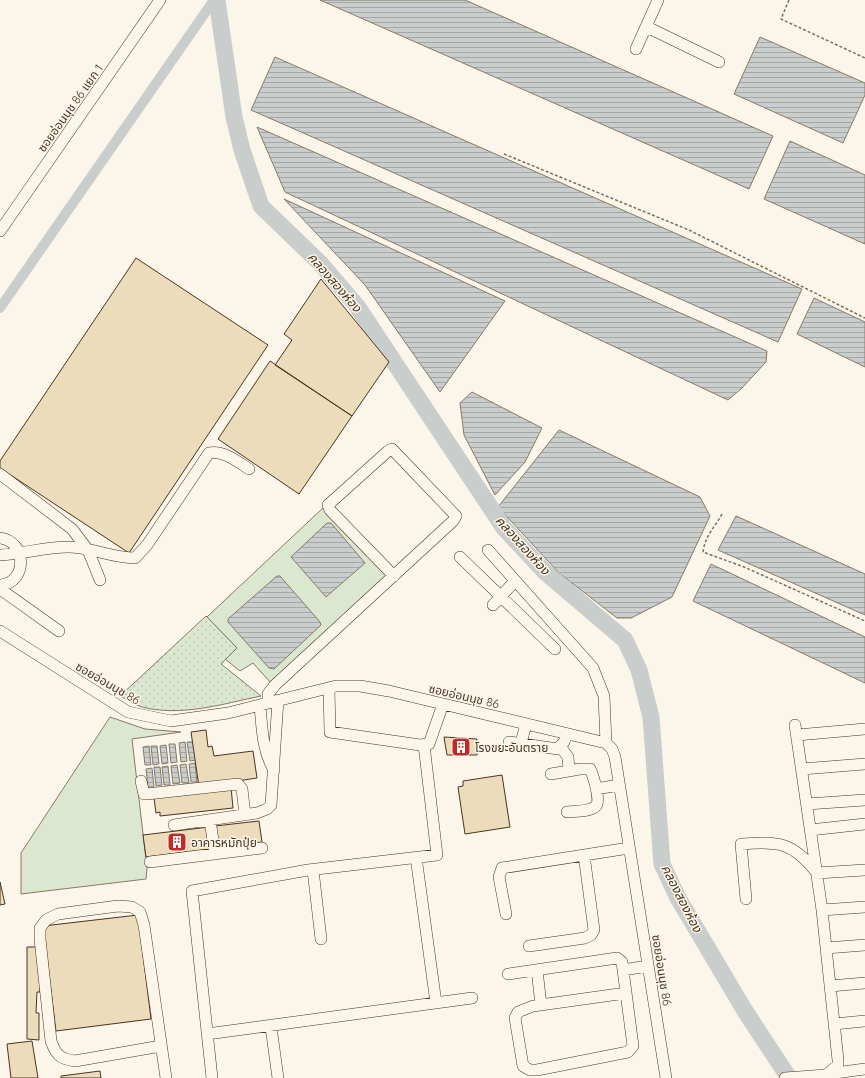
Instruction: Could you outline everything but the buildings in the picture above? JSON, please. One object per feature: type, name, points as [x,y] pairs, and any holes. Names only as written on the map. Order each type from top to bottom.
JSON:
[{"type":"street","name":"ซอยอ่อนนุช 86 แยก 1","points":[[0,231],[160,0]]},
{"type":"street","points":[[636,50],[658,0]]},
{"type":"street","points":[[646,27],[719,62]]},
{"type":"street","points":[[174,825],[245,815],[263,811],[271,805],[274,770],[268,694],[275,685],[394,576],[453,521],[456,516],[392,449],[328,505],[330,510],[394,576]]},
{"type":"street","points":[[0,555],[20,554],[49,548],[69,547],[124,558],[135,558],[147,546],[210,453],[214,452],[225,454],[250,469]]},
{"type":"street","points":[[0,474],[72,529],[88,550],[100,580]]},
{"type":"street","points":[[0,538],[11,542],[20,554],[20,570],[10,582],[0,585]]},
{"type":"street","points":[[488,550],[593,668],[604,696],[606,743]]},
{"type":"street","points":[[460,557],[497,601],[555,649]]},
{"type":"street","points":[[497,601],[516,581]]},
{"type":"street","points":[[0,589],[59,631]]},
{"type":"street","name":"ซอยอ่อนนุช 86","points":[[0,631],[128,712],[145,717],[171,721],[194,719],[329,688],[360,686],[606,743],[612,749],[615,757],[666,1078]]},
{"type":"street","points":[[329,688],[330,732],[424,745],[429,744],[443,704]]},
{"type":"street","points":[[269,703],[267,759],[274,770]]},
{"type":"street","points":[[521,743],[526,724]]},
{"type":"street","points":[[826,1075],[838,1066],[822,910],[796,730],[865,729]]},
{"type":"street","points":[[509,742],[558,749],[567,734]]},
{"type":"street","points":[[212,1078],[192,891],[313,870],[437,855],[424,745]]},
{"type":"street","points":[[560,746],[568,757],[569,770]]},
{"type":"street","points":[[802,769],[865,764]]},
{"type":"street","points":[[551,774],[569,770],[590,769],[595,777],[597,802],[595,806],[590,809],[567,812]]},
{"type":"street","points":[[141,781],[144,794],[238,784],[242,789],[245,815]]},
{"type":"street","points":[[596,789],[619,785]]},
{"type":"street","points":[[807,804],[865,800]]},
{"type":"street","points":[[210,820],[215,854]]},
{"type":"street","points":[[810,830],[865,824]]},
{"type":"street","points":[[746,899],[740,844],[769,842],[790,848],[806,859],[817,873]]},
{"type":"street","points":[[150,862],[262,848]]},
{"type":"street","points":[[506,914],[499,877],[502,868],[629,848]]},
{"type":"street","points":[[528,946],[585,938],[592,935],[594,930],[584,856]]},
{"type":"street","points":[[416,857],[436,1003]]},
{"type":"street","points":[[313,870],[321,939]]},
{"type":"street","points":[[817,873],[865,870]]},
{"type":"street","points":[[161,1046],[75,1061],[64,1060],[55,1053],[51,1041],[40,939],[40,928],[46,920],[58,914],[118,906],[132,906],[140,912],[144,925],[166,1078]]},
{"type":"street","points":[[822,910],[865,907]]},
{"type":"street","points":[[826,948],[865,945]]},
{"type":"street","points":[[508,974],[617,958],[622,962],[633,1046],[628,1052],[537,1070],[530,1070],[523,1066],[515,1018],[518,1012],[541,1005],[626,993]]},
{"type":"street","points":[[623,970],[648,966]]},
{"type":"street","points":[[537,970],[541,1005]]},
{"type":"street","points":[[830,986],[865,983]]},
{"type":"street","points":[[207,1034],[271,1027],[472,998]]},
{"type":"street","points":[[834,1024],[865,1021]]},
{"type":"street","points":[[271,1027],[278,1078]]},
{"type":"street","points":[[786,1078],[826,1075],[865,1069]]},
{"type":"path","points":[[788,0],[781,19],[865,58]]},
{"type":"path","points":[[504,154],[689,230],[865,318]]},
{"type":"path","points":[[722,514],[717,524],[706,537],[703,552],[744,567],[865,621]]},
{"type":"green space","points":[[324,507],[388,575],[271,683],[253,663],[240,671],[225,659],[237,648],[207,617]]},
{"type":"green space","points":[[206,616],[237,648],[221,664],[261,696],[217,706],[172,711],[142,707],[120,696]]},
{"type":"green space","points":[[110,717],[145,729],[181,732],[132,739],[147,868],[146,879],[21,894],[21,853]]},
{"type":"shaded area","points":[[320,0],[465,0],[773,136],[749,189]]},
{"type":"shaded area","points":[[760,37],[865,83],[865,95],[843,143],[734,94]]},
{"type":"shaded area","points":[[275,57],[802,289],[778,342],[251,110]]},
{"type":"shaded area","points":[[257,127],[767,351],[766,362],[741,389],[728,400],[285,192]]},
{"type":"shaded area","points":[[790,141],[865,175],[865,244],[764,199]]},
{"type":"shaded area","points":[[284,199],[505,301],[440,392],[365,285]]},
{"type":"shaded area","points":[[814,298],[865,322],[865,367],[797,334]]},
{"type":"shaded area","points":[[472,392],[542,428],[525,462],[495,495],[464,435],[460,403]]},
{"type":"shaded area","points":[[559,430],[700,497],[710,516],[672,597],[631,618],[617,618],[559,573],[498,507]]},
{"type":"shaded area","points":[[736,516],[865,574],[865,615],[718,550]]},
{"type":"shaded area","points":[[327,523],[331,523],[365,563],[326,597],[291,557]]},
{"type":"shaded area","points":[[711,564],[865,637],[865,683],[693,601]]},
{"type":"shaded area","points":[[277,576],[280,576],[321,625],[274,669],[269,668],[228,622],[228,619]]},
{"type":"shaded area","points":[[185,742],[187,761],[181,762],[179,743]]},
{"type":"shaded area","points":[[187,742],[193,742],[196,760],[190,761]]},
{"type":"shaded area","points":[[169,744],[175,744],[177,762],[171,763]]},
{"type":"shaded area","points":[[166,745],[168,763],[162,764],[160,746]]},
{"type":"shaded area","points":[[149,746],[151,765],[145,765],[143,747]]},
{"type":"shaded area","points":[[151,746],[157,746],[159,764],[153,765]]},
{"type":"shaded area","points":[[195,763],[197,782],[191,782],[189,764]]},
{"type":"shaded area","points":[[186,764],[189,783],[182,783],[180,765]]},
{"type":"shaded area","points":[[177,765],[180,783],[173,784],[171,766]]},
{"type":"shaded area","points":[[168,766],[170,785],[164,785],[162,767]]},
{"type":"shaded area","points":[[154,767],[160,767],[162,785],[156,786]]},
{"type":"shaded area","points":[[152,768],[154,787],[148,787],[146,769]]},
{"type":"waterway","points":[[0,308],[214,0]]},
{"type":"waterway","name":"คลองสองห้อง","points":[[217,0],[234,117],[242,150],[261,206],[320,263],[357,306],[504,528],[545,572],[625,640],[639,670],[651,717],[662,864],[678,898],[745,1011],[789,1078]]},
{"type":"place","name":"โรงขยะอันตราย","points":[[461,747]]},
{"type":"place","name":"อาคารหมักปุ๋ย","points":[[177,842]]}]
